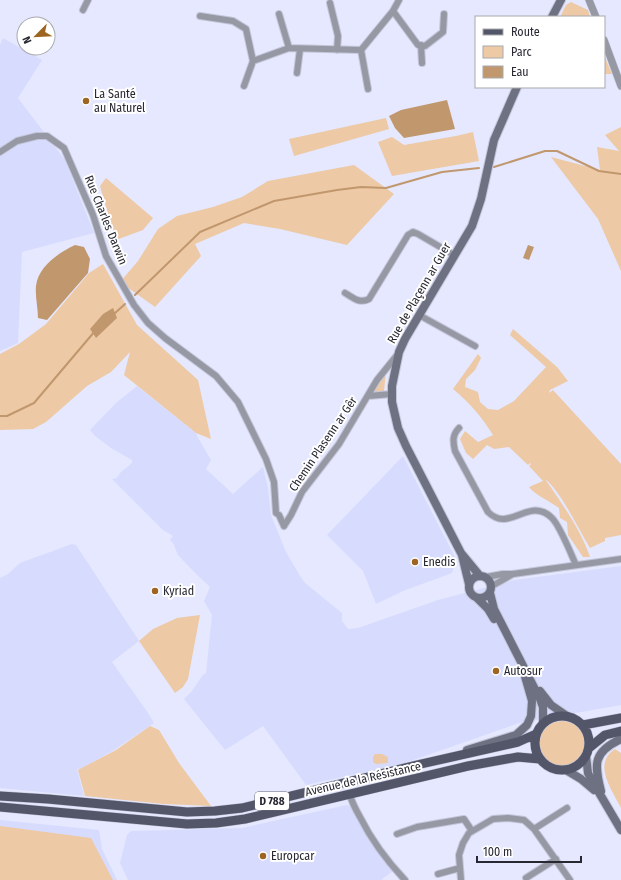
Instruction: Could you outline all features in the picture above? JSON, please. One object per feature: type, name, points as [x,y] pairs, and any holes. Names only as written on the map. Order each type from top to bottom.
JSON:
[{"type":"main road","points":[[553,16],[561,0]]},
{"type":"main road","name":"Rue de Plaçenn ar Guer","points":[[469,584],[461,553],[406,446],[394,416],[392,394],[393,377],[399,352],[405,339],[472,226],[494,140],[517,88]]},
{"type":"main road","name":"Rue de Plaçenn ar Guer","points":[[461,553],[483,577]]},
{"type":"main road","points":[[513,648],[488,609],[470,592],[469,584],[473,578],[483,577],[491,583],[494,609],[540,699],[543,723]]},
{"type":"main road","points":[[477,598],[485,598],[491,590]]},
{"type":"main road","points":[[522,666],[544,697],[558,710],[577,720],[583,725],[588,736],[588,773],[621,830]]},
{"type":"main road","points":[[422,764],[516,735],[524,729],[530,720],[532,701],[522,666]]},
{"type":"main road","points":[[567,716],[554,717],[543,723],[536,734],[535,747],[540,759],[549,767],[557,770],[566,770],[578,766],[588,752],[605,735],[621,731]]},
{"type":"main road","points":[[583,725],[621,718]]},
{"type":"main road","name":"Avenue de la Résistance","points":[[0,796],[186,812],[242,808],[518,742],[536,734]]},
{"type":"main road","points":[[603,799],[596,771],[596,765],[603,750],[610,744],[621,739]]},
{"type":"main road","name":"Avenue de la Résistance","points":[[0,807],[187,824],[216,823],[245,819],[468,766],[518,757],[540,759]]},
{"type":"main road","points":[[566,770],[582,779],[603,799]]},
{"type":"street","points":[[82,10],[88,0]]},
{"type":"street","points":[[368,89],[361,50],[393,11],[399,0]]},
{"type":"street","points":[[589,0],[596,16]]},
{"type":"street","points":[[330,3],[338,36],[337,50]]},
{"type":"street","points":[[393,11],[418,45],[425,46],[443,32],[444,14]]},
{"type":"street","points":[[279,14],[289,48]]},
{"type":"street","points":[[200,16],[233,21],[246,29],[253,60],[244,86]]},
{"type":"street","points":[[605,43],[621,86]]},
{"type":"street","points":[[421,45],[422,63]]},
{"type":"street","points":[[253,60],[289,48],[361,50]]},
{"type":"street","points":[[297,73],[300,49]]},
{"type":"street","name":"Rue Charles Darwin","points":[[0,152],[17,141],[37,136],[47,136],[64,148],[93,215],[106,256],[134,305],[148,323],[165,338],[216,376],[238,402],[266,460],[274,482],[276,513],[279,515],[284,526]]},
{"type":"street","points":[[345,293],[358,301],[364,302],[369,299],[408,235],[413,232],[454,255]]},
{"type":"street","points":[[420,315],[474,346]]},
{"type":"street","name":"Chemin Plasenn ar Gêr","points":[[284,526],[302,492],[339,444],[377,380],[399,352]]},
{"type":"street","points":[[368,396],[392,394]]},
{"type":"street","points":[[459,428],[454,436],[453,445],[455,451],[488,512],[491,515],[503,520],[531,510],[540,510],[545,512],[554,521],[576,565]]},
{"type":"street","points":[[483,577],[621,559]]},
{"type":"street","points":[[491,590],[513,574]]},
{"type":"street","points":[[350,795],[351,802],[368,833],[387,860],[405,880]]},
{"type":"street","points":[[534,829],[567,808]]},
{"type":"street","points":[[461,880],[459,855],[463,843],[469,833],[493,819],[508,818],[524,820],[534,829],[570,880]]},
{"type":"street","points":[[397,834],[417,827],[464,819],[472,831]]},
{"type":"street","points":[[526,878],[556,859]]},
{"type":"street","points":[[438,874],[460,868]]},
{"type":"shaded area","points":[[3,38],[16,45],[16,56],[35,56],[42,60],[18,98],[65,160],[94,233],[22,252],[18,343],[0,351],[0,45]]},
{"type":"shaded area","points":[[137,386],[196,433],[211,460],[206,469],[233,494],[263,467],[268,488],[271,515],[286,552],[305,583],[342,613],[342,621],[348,629],[358,628],[438,600],[514,580],[621,566],[621,705],[519,723],[402,764],[306,785],[263,726],[225,750],[184,699],[206,673],[212,615],[204,601],[210,587],[178,555],[173,543],[170,540],[173,536],[163,530],[112,479],[117,478],[121,472],[132,463],[132,460],[111,448],[95,436],[90,430],[116,403]]},
{"type":"shaded area","name":"Enedis","points":[[403,456],[456,559],[452,573],[403,591],[376,604],[363,571],[327,535]]},
{"type":"shaded area","points":[[72,544],[76,545],[139,641],[112,662],[154,723],[114,750],[81,769],[77,769],[84,796],[0,788],[0,578],[8,574],[20,563]]},
{"type":"shaded area","points":[[347,805],[351,807],[373,846],[393,871],[381,880],[128,880],[120,863],[127,835],[131,831],[242,828]]},
{"type":"shaded area","points":[[0,820],[99,830],[102,849],[117,880],[0,880]]},
{"type":"green space","points":[[571,2],[588,10],[590,16],[560,16],[566,5]]},
{"type":"green space","points":[[605,57],[612,74],[605,74]]},
{"type":"green space","points":[[386,118],[389,129],[294,156],[289,139]]},
{"type":"green space","points":[[621,127],[621,271],[598,219],[551,157],[600,170],[597,147],[619,151],[605,135]]},
{"type":"green space","points":[[473,132],[479,161],[392,176],[378,142],[392,137],[404,145]]},
{"type":"green space","points":[[354,165],[394,194],[347,245],[280,229],[244,223],[195,244],[201,256],[155,307],[120,282],[138,261],[158,229],[177,216],[213,207],[242,197],[268,181]]},
{"type":"green space","points":[[106,178],[153,218],[143,230],[116,240],[100,186]]},
{"type":"green space","points":[[103,264],[137,325],[198,380],[211,439],[196,433],[124,375],[130,352],[111,372],[87,386],[46,422],[33,429],[0,430],[0,354],[19,344],[46,324],[89,273]]},
{"type":"green space","points":[[513,329],[557,367],[568,381],[550,390],[549,393],[553,390],[621,464],[621,535],[605,538],[605,541],[590,548],[563,501],[551,484],[545,479],[576,527],[590,557],[583,557],[568,535],[567,522],[560,518],[559,508],[531,490],[529,487],[543,481],[529,466],[531,464],[530,463],[528,465],[509,447],[494,449],[487,445],[473,459],[466,453],[460,439],[465,431],[478,442],[493,435],[475,410],[453,389],[478,354],[481,358],[475,370],[466,379],[465,387],[478,392],[480,402],[488,409],[498,410],[514,401],[546,367],[510,335]]},
{"type":"green space","points":[[386,372],[384,391],[373,393]]},
{"type":"green space","points":[[200,615],[188,679],[183,687],[175,693],[139,641],[153,629],[177,618]]},
{"type":"green space","points":[[562,721],[575,725],[581,731],[585,744],[581,757],[575,763],[562,767],[549,763],[543,757],[539,744],[543,731],[549,725]]},
{"type":"green space","points":[[150,726],[159,730],[179,763],[211,806],[164,804],[85,796],[78,770],[116,750]]},
{"type":"green space","points":[[615,749],[621,753],[621,808],[609,785],[604,770],[608,755]]},
{"type":"green space","points":[[375,754],[382,754],[388,757],[388,763],[376,764],[373,762],[373,757]]},
{"type":"green space","points":[[0,826],[91,838],[113,880],[0,880]]},
{"type":"water","points":[[447,100],[455,129],[404,138],[395,128],[389,116],[401,110]]},
{"type":"water","points":[[75,245],[84,247],[90,259],[88,273],[47,320],[38,318],[36,286],[41,273],[56,256]]},
{"type":"water","points":[[528,245],[534,247],[529,260],[523,258]]},
{"type":"water","points":[[113,308],[117,318],[96,338],[90,329],[103,314]]},
{"type":"waterway","points":[[494,167],[545,151],[557,151],[599,171],[621,174]]},
{"type":"waterway","points":[[135,295],[200,232],[274,201],[361,187],[386,188],[442,172],[479,168]]},
{"type":"waterway","points":[[114,314],[125,304]]},
{"type":"waterway","points":[[0,416],[7,416],[34,403],[95,331]]},
{"type":"place","name":"La Santé au Naturel","points":[[86,101]]},
{"type":"place","name":"Enedis","points":[[415,562]]},
{"type":"place","name":"Kyriad","points":[[155,591]]},
{"type":"place","name":"Autosur","points":[[496,671]]},
{"type":"place","name":"Europcar","points":[[263,856]]}]
